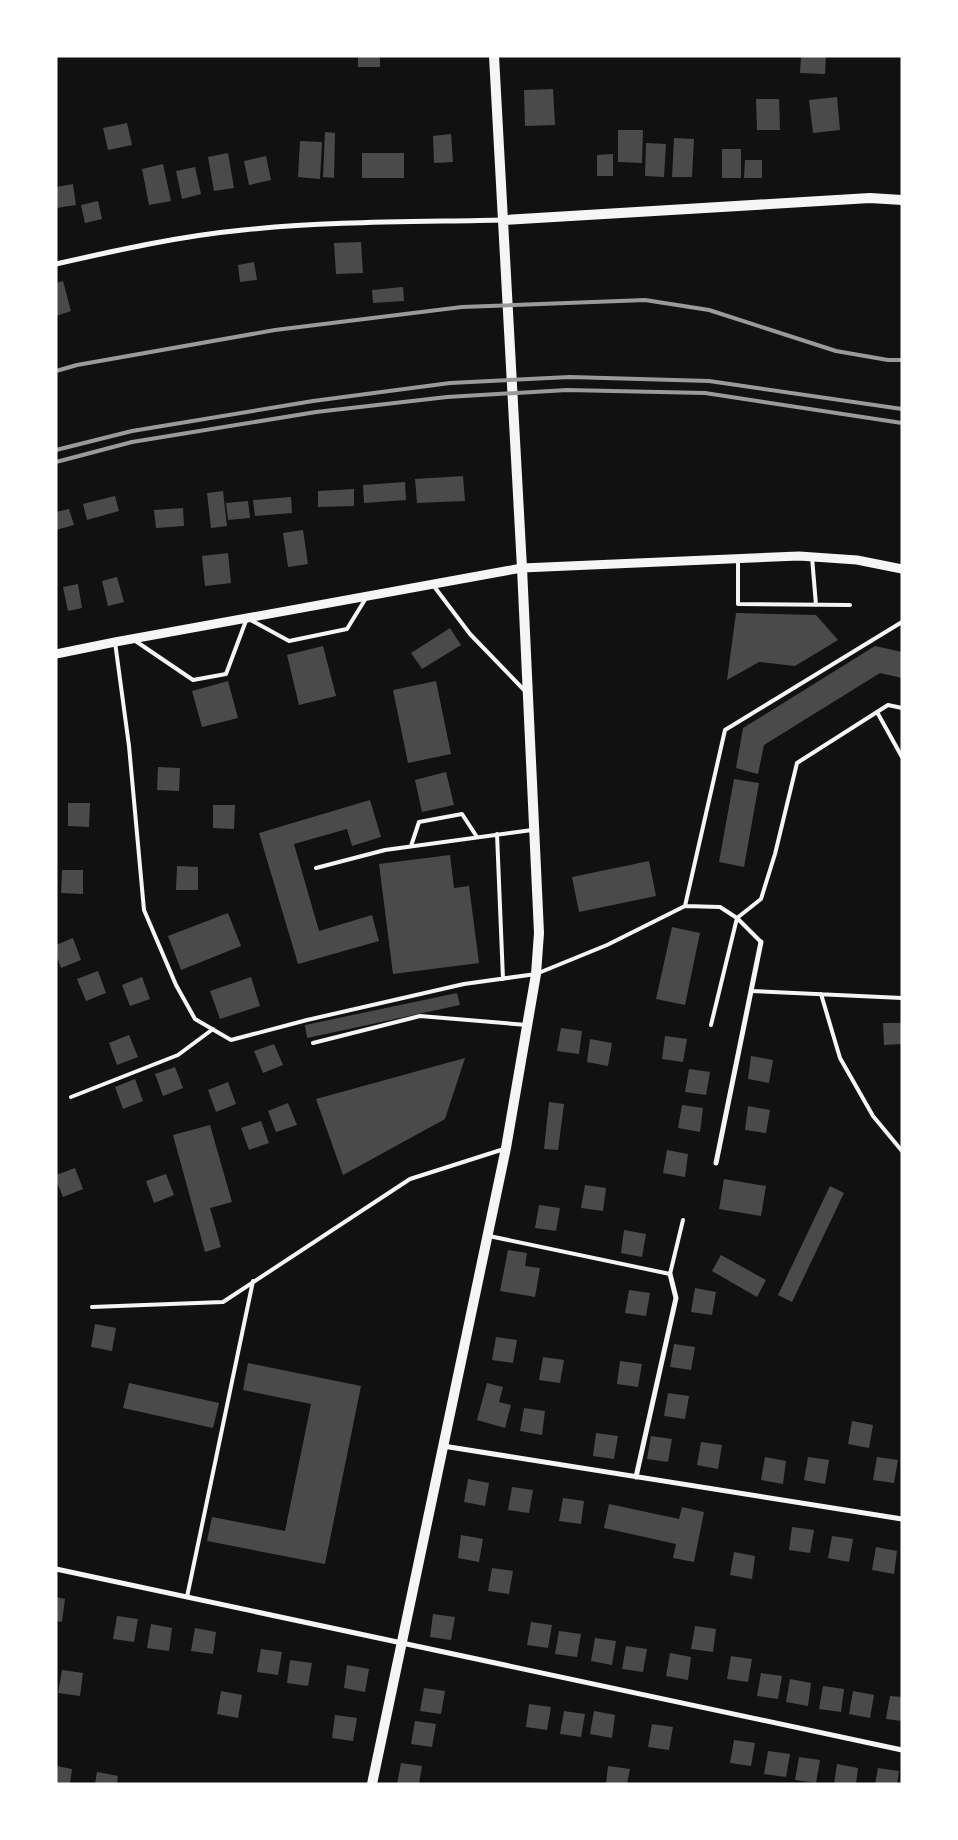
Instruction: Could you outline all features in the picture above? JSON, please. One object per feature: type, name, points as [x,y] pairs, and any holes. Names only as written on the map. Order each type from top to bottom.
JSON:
[{"type":"main road","points":[[372,1784],[506,1148],[536,974],[539,933],[522,568],[494,56]]},
{"type":"main road","points":[[504,220],[870,198],[902,200]]},
{"type":"street","points":[[56,264],[128,247],[241,230],[301,225],[504,220]]},
{"type":"street","points":[[56,654],[522,568],[812,557],[857,560],[902,569]]},
{"type":"street","points":[[716,1162],[761,942]]},
{"type":"street","points":[[636,1477],[676,1298],[670,1274]]},
{"type":"street","points":[[442,1446],[902,1519]]},
{"type":"street","points":[[56,1569],[902,1750]]},
{"type":"lane","points":[[812,557],[816,605]]},
{"type":"lane","points":[[738,559],[738,604],[850,605]]},
{"type":"lane","points":[[433,584],[470,634],[528,695]]},
{"type":"lane","points":[[133,639],[193,680],[226,674],[247,618],[289,641],[347,629],[368,596]]},
{"type":"lane","points":[[685,906],[725,730],[902,622]]},
{"type":"lane","points":[[116,642],[144,910],[176,985],[196,1019],[231,1040],[307,1020],[464,984],[536,974],[607,945],[685,906],[720,907],[737,918],[761,942]]},
{"type":"lane","points":[[711,1026],[737,918],[761,899],[775,854],[796,763],[888,705],[902,708]]},
{"type":"lane","points":[[876,712],[902,757]]},
{"type":"lane","points":[[411,846],[419,822],[462,814],[477,837]]},
{"type":"lane","points":[[316,868],[385,850],[534,829]]},
{"type":"lane","points":[[497,834],[503,979]]},
{"type":"lane","points":[[751,991],[902,998]]},
{"type":"lane","points":[[821,994],[840,1058],[873,1116],[902,1151]]},
{"type":"lane","points":[[314,1043],[420,1016],[527,1024]]},
{"type":"lane","points":[[71,1097],[178,1055],[212,1029]]},
{"type":"lane","points":[[92,1307],[223,1302],[410,1179],[506,1148]]},
{"type":"lane","points":[[487,1235],[670,1274],[683,1220]]},
{"type":"lane","points":[[187,1597],[253,1281]]},
{"type":"building","points":[[358,56],[380,56],[380,67],[358,67]]},
{"type":"building","points":[[801,56],[826,56],[825,74],[800,73]]},
{"type":"building","points":[[553,89],[555,125],[525,126],[524,90]]},
{"type":"building","points":[[837,97],[840,130],[813,133],[809,100]]},
{"type":"building","points":[[756,99],[779,99],[780,130],[757,130]]},
{"type":"building","points":[[127,123],[132,145],[108,150],[103,128]]},
{"type":"building","points":[[618,130],[643,130],[642,163],[618,162]]},
{"type":"building","points":[[325,132],[335,133],[334,178],[323,177]]},
{"type":"building","points":[[451,134],[453,162],[434,163],[433,136]]},
{"type":"building","points":[[674,138],[694,139],[692,177],[672,177]]},
{"type":"building","points":[[300,141],[322,142],[320,179],[298,177]]},
{"type":"building","points":[[646,143],[666,144],[664,177],[645,176]]},
{"type":"building","points":[[722,149],[741,149],[741,178],[722,178]]},
{"type":"building","points":[[228,153],[234,188],[214,191],[208,157]]},
{"type":"building","points":[[362,153],[404,153],[404,178],[362,178]]},
{"type":"building","points":[[613,154],[613,176],[597,176],[597,155]]},
{"type":"building","points":[[266,156],[271,180],[249,185],[244,161]]},
{"type":"building","points":[[745,160],[762,160],[762,178],[744,178]]},
{"type":"building","points":[[163,164],[171,201],[149,205],[142,169]]},
{"type":"building","points":[[195,167],[201,194],[182,199],[176,171]]},
{"type":"building","points":[[73,184],[76,205],[56,208],[56,187]]},
{"type":"building","points":[[98,201],[102,219],[85,223],[81,205]]},
{"type":"building","points":[[361,242],[363,273],[336,274],[334,243]]},
{"type":"building","points":[[254,262],[257,280],[240,282],[238,265]]},
{"type":"building","points":[[63,281],[71,311],[56,316],[56,283]]},
{"type":"building","points":[[403,287],[404,301],[373,303],[372,290]]},
{"type":"building","points":[[463,476],[465,501],[417,503],[415,479]]},
{"type":"building","points":[[405,482],[406,500],[364,503],[363,485]]},
{"type":"building","points":[[354,489],[354,506],[318,507],[318,491]]},
{"type":"building","points":[[223,491],[227,526],[211,528],[207,493]]},
{"type":"building","points":[[115,496],[119,511],[87,520],[83,504]]},
{"type":"building","points":[[291,497],[292,513],[255,516],[253,500]]},
{"type":"building","points":[[248,501],[250,518],[228,520],[226,503]]},
{"type":"building","points":[[183,508],[184,526],[156,528],[154,510]]},
{"type":"building","points":[[69,509],[74,525],[56,530],[56,512]]},
{"type":"building","points":[[303,530],[308,564],[288,567],[283,533]]},
{"type":"building","points":[[228,553],[231,583],[205,586],[202,556]]},
{"type":"building","points":[[117,577],[124,602],[108,606],[102,581]]},
{"type":"building","points":[[78,584],[82,608],[68,611],[63,587]]},
{"type":"building","points":[[736,613],[816,615],[838,640],[795,666],[759,662],[727,680]]},
{"type":"building","points":[[450,628],[461,645],[422,669],[411,653]]},
{"type":"building","points":[[323,646],[336,696],[299,705],[287,655]]},
{"type":"building","points":[[875,646],[902,652],[902,678],[880,673],[764,745],[758,774],[736,768],[743,728]]},
{"type":"building","points":[[228,681],[238,718],[202,727],[192,691]]},
{"type":"building","points":[[436,681],[451,754],[408,763],[393,690]]},
{"type":"building","points":[[158,767],[180,768],[179,791],[157,790]]},
{"type":"building","points":[[446,772],[454,805],[422,812],[415,780]]},
{"type":"building","points":[[734,779],[759,783],[744,867],[719,862]]},
{"type":"building","points":[[370,800],[381,837],[352,846],[347,829],[294,844],[319,931],[372,915],[379,941],[298,964],[259,833]]},
{"type":"building","points":[[68,803],[90,803],[89,827],[68,826]]},
{"type":"building","points":[[213,805],[235,805],[234,829],[213,828]]},
{"type":"building","points":[[450,855],[454,888],[469,886],[479,963],[393,974],[379,864]]},
{"type":"building","points":[[649,861],[656,896],[579,912],[572,877]]},
{"type":"building","points":[[177,866],[198,867],[198,890],[176,890]]},
{"type":"building","points":[[62,870],[83,870],[83,894],[61,893]]},
{"type":"building","points":[[228,913],[241,946],[181,970],[168,936]]},
{"type":"building","points":[[672,927],[700,933],[685,1005],[656,999]]},
{"type":"building","points":[[73,938],[81,960],[61,968],[56,954],[56,945]]},
{"type":"building","points":[[98,971],[106,993],[86,1001],[77,979]]},
{"type":"building","points":[[142,977],[150,999],[130,1006],[122,985]]},
{"type":"building","points":[[251,977],[260,1006],[220,1019],[210,991]]},
{"type":"building","points":[[457,993],[460,1005],[307,1038],[305,1025]]},
{"type":"building","points":[[883,1023],[902,1023],[902,1044],[884,1045]]},
{"type":"building","points":[[561,1028],[582,1031],[579,1054],[557,1051]]},
{"type":"building","points":[[129,1035],[138,1057],[117,1065],[109,1043]]},
{"type":"building","points":[[665,1036],[687,1039],[683,1062],[662,1059]]},
{"type":"building","points":[[590,1039],[612,1043],[608,1066],[587,1062]]},
{"type":"building","points":[[274,1044],[283,1065],[263,1073],[254,1051]]},
{"type":"building","points":[[751,1056],[773,1060],[769,1083],[748,1079]]},
{"type":"building","points":[[465,1058],[445,1119],[343,1175],[316,1099]]},
{"type":"building","points":[[175,1067],[183,1088],[163,1096],[155,1074]]},
{"type":"building","points":[[689,1069],[710,1072],[706,1095],[685,1092]]},
{"type":"building","points":[[135,1079],[143,1101],[123,1109],[115,1087]]},
{"type":"building","points":[[228,1082],[236,1104],[216,1112],[208,1090]]},
{"type":"building","points":[[549,1102],[564,1104],[558,1150],[544,1149]]},
{"type":"building","points":[[288,1103],[297,1125],[276,1132],[268,1111]]},
{"type":"building","points":[[682,1105],[703,1108],[700,1132],[678,1128]]},
{"type":"building","points":[[748,1106],[770,1110],[766,1133],[745,1130]]},
{"type":"building","points":[[261,1121],[269,1143],[249,1150],[241,1128]]},
{"type":"building","points":[[210,1125],[232,1202],[210,1208],[221,1247],[205,1252],[173,1135]]},
{"type":"building","points":[[667,1150],[688,1154],[685,1177],[663,1173]]},
{"type":"building","points":[[75,1168],[83,1189],[63,1197],[56,1180],[56,1175]]},
{"type":"building","points":[[166,1174],[174,1195],[154,1203],[146,1181]]},
{"type":"building","points":[[724,1179],[766,1186],[761,1216],[719,1209]]},
{"type":"building","points":[[585,1185],[606,1188],[603,1211],[581,1208]]},
{"type":"building","points":[[830,1186],[844,1193],[792,1302],[778,1295]]},
{"type":"building","points":[[539,1205],[560,1208],[556,1231],[535,1228]]},
{"type":"building","points":[[624,1230],[646,1234],[642,1257],[621,1253]]},
{"type":"building","points":[[508,1250],[527,1253],[525,1266],[540,1268],[535,1297],[500,1291]]},
{"type":"building","points":[[721,1255],[766,1280],[757,1297],[712,1271]]},
{"type":"building","points":[[695,1288],[716,1292],[712,1315],[691,1312]]},
{"type":"building","points":[[629,1290],[650,1293],[646,1316],[625,1313]]},
{"type":"building","points":[[95,1324],[116,1328],[112,1351],[91,1347]]},
{"type":"building","points":[[496,1337],[517,1340],[513,1363],[492,1360]]},
{"type":"building","points":[[674,1344],[695,1347],[691,1370],[670,1367]]},
{"type":"building","points":[[543,1357],[564,1360],[560,1383],[539,1380]]},
{"type":"building","points":[[620,1361],[642,1364],[638,1387],[617,1384]]},
{"type":"building","points":[[248,1363],[361,1386],[325,1564],[207,1541],[212,1517],[285,1531],[311,1404],[243,1390]]},
{"type":"building","points":[[129,1383],[219,1403],[213,1428],[123,1408]]},
{"type":"building","points":[[487,1383],[503,1387],[499,1402],[511,1405],[505,1428],[477,1420]]},
{"type":"building","points":[[668,1393],[689,1396],[685,1419],[664,1416]]},
{"type":"building","points":[[524,1408],[545,1411],[542,1435],[520,1431]]},
{"type":"building","points":[[852,1421],[873,1425],[869,1448],[848,1444]]},
{"type":"building","points":[[596,1433],[618,1436],[614,1459],[593,1456]]},
{"type":"building","points":[[651,1436],[672,1439],[668,1462],[647,1459]]},
{"type":"building","points":[[701,1442],[722,1445],[718,1469],[697,1465]]},
{"type":"building","points":[[765,1457],[786,1461],[783,1484],[761,1480]]},
{"type":"building","points":[[808,1457],[829,1460],[825,1484],[804,1480]]},
{"type":"building","points":[[877,1457],[898,1460],[894,1483],[873,1480]]},
{"type":"building","points":[[468,1479],[489,1483],[485,1506],[464,1502]]},
{"type":"building","points":[[512,1487],[533,1490],[529,1513],[508,1510]]},
{"type":"building","points":[[563,1498],[584,1501],[581,1524],[559,1521]]},
{"type":"building","points":[[609,1504],[679,1519],[682,1507],[704,1512],[694,1562],[673,1558],[676,1544],[604,1528]]},
{"type":"building","points":[[792,1527],[814,1530],[810,1553],[789,1550]]},
{"type":"building","points":[[461,1535],[483,1539],[479,1562],[458,1558]]},
{"type":"building","points":[[832,1536],[853,1539],[849,1562],[828,1558]]},
{"type":"building","points":[[876,1547],[897,1551],[894,1574],[872,1570]]},
{"type":"building","points":[[734,1552],[755,1556],[752,1579],[730,1575]]},
{"type":"building","points":[[492,1568],[513,1571],[509,1594],[488,1591]]},
{"type":"building","points":[[56,1597],[65,1599],[62,1622],[56,1621]]},
{"type":"building","points":[[433,1614],[455,1617],[451,1640],[430,1637]]},
{"type":"building","points":[[117,1616],[138,1619],[134,1642],[113,1639]]},
{"type":"building","points":[[531,1622],[552,1625],[548,1648],[527,1645]]},
{"type":"building","points":[[151,1624],[172,1628],[169,1651],[147,1648]]},
{"type":"building","points":[[695,1626],[716,1629],[713,1652],[691,1649]]},
{"type":"building","points":[[195,1628],[216,1632],[213,1654],[191,1651]]},
{"type":"building","points":[[559,1631],[581,1634],[577,1657],[555,1654]]},
{"type":"building","points":[[595,1638],[616,1641],[612,1665],[591,1661]]},
{"type":"building","points":[[626,1646],[647,1649],[643,1672],[622,1669]]},
{"type":"building","points":[[261,1649],[282,1652],[278,1675],[257,1672]]},
{"type":"building","points":[[670,1653],[691,1657],[688,1680],[666,1676]]},
{"type":"building","points":[[731,1656],[752,1659],[748,1682],[727,1679]]},
{"type":"building","points":[[290,1660],[312,1663],[308,1686],[287,1683]]},
{"type":"building","points":[[347,1665],[369,1669],[365,1692],[344,1688]]},
{"type":"building","points":[[62,1670],[83,1673],[80,1696],[58,1693]]},
{"type":"building","points":[[761,1673],[782,1676],[778,1699],[757,1696]]},
{"type":"building","points":[[790,1679],[811,1683],[808,1706],[786,1702]]},
{"type":"building","points":[[823,1686],[844,1689],[841,1712],[819,1709]]},
{"type":"building","points":[[424,1688],[445,1691],[441,1714],[420,1711]]},
{"type":"building","points":[[221,1691],[242,1695],[238,1718],[217,1714]]},
{"type":"building","points":[[853,1691],[874,1695],[870,1718],[849,1714]]},
{"type":"building","points":[[890,1696],[902,1697],[902,1721],[886,1719]]},
{"type":"building","points":[[529,1704],[551,1707],[547,1730],[526,1727]]},
{"type":"building","points":[[564,1711],[585,1714],[581,1737],[560,1734]]},
{"type":"building","points":[[594,1711],[615,1715],[612,1738],[590,1734]]},
{"type":"building","points":[[335,1715],[357,1718],[353,1741],[332,1738]]},
{"type":"building","points":[[415,1721],[436,1724],[432,1747],[411,1744]]},
{"type":"building","points":[[652,1724],[673,1727],[669,1750],[648,1747]]},
{"type":"building","points":[[734,1740],[755,1743],[751,1766],[730,1763]]},
{"type":"building","points":[[768,1751],[790,1754],[786,1777],[764,1774]]},
{"type":"building","points":[[799,1757],[820,1760],[816,1783],[795,1780]]},
{"type":"building","points":[[401,1763],[422,1766],[419,1784],[397,1784]]},
{"type":"building","points":[[837,1764],[858,1768],[856,1784],[834,1784]]},
{"type":"building","points":[[56,1766],[72,1769],[70,1784],[56,1784]]},
{"type":"building","points":[[608,1766],[630,1769],[627,1784],[606,1784]]},
{"type":"building","points":[[878,1768],[899,1771],[897,1784],[875,1784]]},
{"type":"building","points":[[97,1772],[118,1776],[117,1784],[95,1784]]},
{"type":"railway","points":[[56,371],[77,365],[275,330],[462,307],[645,300],[709,310],[836,351],[888,360],[902,360]]},
{"type":"railway","points":[[56,450],[132,431],[313,401],[450,383],[570,377],[709,381],[902,409]]},
{"type":"railway","points":[[56,462],[132,442],[316,412],[447,397],[567,390],[705,393],[902,423]]}]
